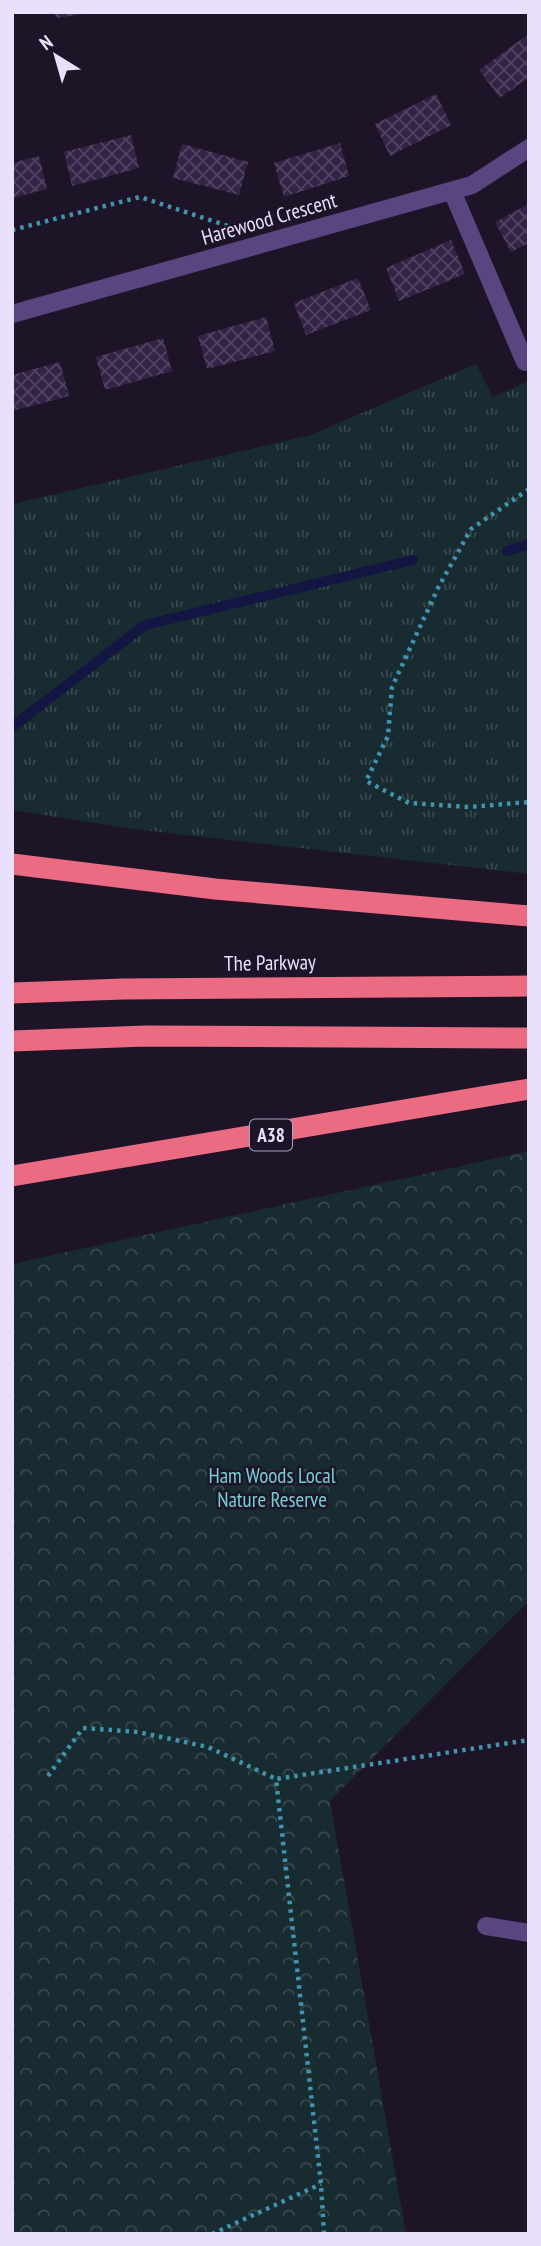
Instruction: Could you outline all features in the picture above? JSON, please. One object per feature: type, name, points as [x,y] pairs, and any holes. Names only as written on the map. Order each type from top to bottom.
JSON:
[{"type":"highway","points":[[12,864],[215,889],[529,916]]},
{"type":"highway","name":"The Parkway","points":[[12,993],[122,989],[529,986]]},
{"type":"highway","points":[[12,1041],[146,1036],[529,1038]]},
{"type":"highway","name":"A38","points":[[12,1176],[529,1090]]},
{"type":"street","name":"Harewood Crescent","points":[[12,314],[472,185],[529,148]]},
{"type":"street","points":[[452,191],[525,362]]},
{"type":"street","points":[[486,1926],[529,1933]]},
{"type":"path","points":[[12,230],[141,197],[275,241]]},
{"type":"path","points":[[529,489],[471,529],[438,588],[392,687],[388,736],[366,781],[409,803],[469,807],[529,802]]},
{"type":"path","points":[[48,1776],[83,1728],[138,1732],[208,1746],[276,1779],[529,1740]]},
{"type":"path","points":[[276,1779],[321,2185],[324,2234]]},
{"type":"path","points":[[212,2234],[321,2185]]},
{"type":"green space","points":[[476,364],[493,397],[529,381],[529,874],[134,829],[12,810],[12,504],[311,435]]},
{"type":"green space","name":"Ham Woods Local Nature Reserve","points":[[529,1151],[529,1601],[330,1801],[406,2234],[12,2234],[12,1264]]},
{"type":"building","points":[[55,12],[84,12],[84,14],[56,18]]},
{"type":"building","points":[[529,34],[529,77],[500,98],[479,70]]},
{"type":"building","points":[[436,94],[451,125],[390,156],[375,124]]},
{"type":"building","points":[[131,135],[139,168],[72,186],[64,152]]},
{"type":"building","points":[[340,143],[349,176],[284,197],[274,163]]},
{"type":"building","points":[[182,144],[248,162],[239,195],[173,178]]},
{"type":"building","points":[[39,156],[47,189],[12,198],[12,163]]},
{"type":"building","points":[[529,204],[529,243],[511,252],[495,222]]},
{"type":"building","points":[[451,240],[465,274],[399,301],[386,268]]},
{"type":"building","points":[[358,278],[371,310],[306,335],[294,303]]},
{"type":"building","points":[[266,317],[275,351],[207,369],[198,336]]},
{"type":"building","points":[[163,338],[172,371],[105,390],[96,357]]},
{"type":"building","points":[[60,362],[69,396],[12,411],[12,375]]},
{"type":"waterway","points":[[507,551],[529,544]]},
{"type":"waterway","points":[[12,727],[145,625],[413,560]]}]
